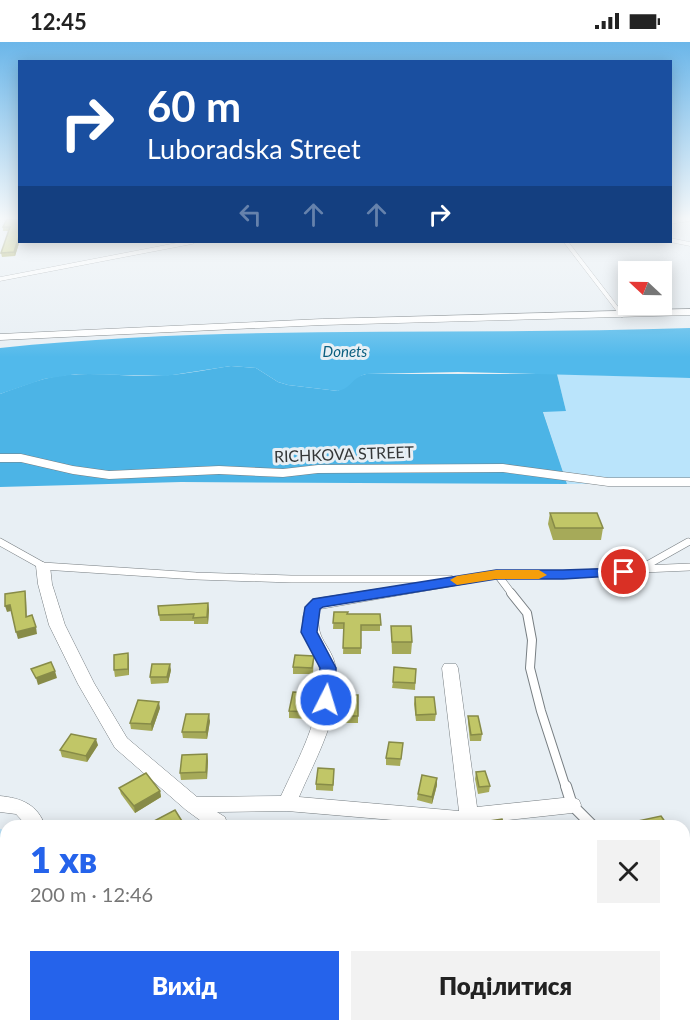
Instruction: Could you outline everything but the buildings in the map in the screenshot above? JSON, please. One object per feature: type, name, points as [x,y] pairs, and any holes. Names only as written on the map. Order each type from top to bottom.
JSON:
[{"type":"street","points":[[672,313],[690,312]]},
{"type":"street","points":[[0,337],[322,322],[621,315]]},
{"type":"street","name":"RICHKOVA STREET","points":[[0,458],[21,458],[73,470],[109,475],[219,470],[283,473],[318,469],[503,468],[608,482],[690,482]]},
{"type":"street","points":[[43,566],[45,584],[57,625],[86,684],[121,743],[214,820]]},
{"type":"street","points":[[287,803],[311,747],[328,686],[328,668],[309,632],[313,607],[319,603],[470,579]]},
{"type":"street","points":[[450,668],[464,820]]},
{"type":"street","points":[[193,805],[287,803],[464,820],[573,804]]},
{"type":"street","points":[[0,804],[14,805],[25,810],[34,820]]},
{"type":"lane","points":[[0,279],[75,265]]},
{"type":"lane","points":[[583,265],[618,311]]},
{"type":"lane","points":[[0,542],[43,566],[196,576],[279,579],[470,579],[496,574],[582,574],[690,567]]},
{"type":"lane","points":[[640,569],[687,542]]},
{"type":"lane","points":[[496,574],[527,613],[532,640],[530,668],[541,711],[573,804],[588,820]]},
{"type":"shaded area","points":[[231,366],[256,368],[278,382],[288,385],[338,391],[356,377],[366,374],[557,374],[566,411],[543,412],[567,484],[181,482],[0,487],[0,394],[57,376],[83,374],[159,376]]},
{"type":"shaded area","points":[[557,374],[690,378],[690,484],[567,484],[543,411],[566,411]]},
{"type":"water","name":"Donets","points":[[690,328],[690,378],[458,372],[366,374],[338,391],[288,385],[278,382],[256,368],[231,366],[166,376],[77,374],[44,379],[0,394],[0,348],[172,336],[258,333]]},
{"type":"slow traffic","points":[[457,580],[496,574],[539,575]]},
{"type":"route","points":[[326,700],[328,668],[309,632],[309,617],[313,607],[319,603],[496,574],[563,575],[624,572]]}]
